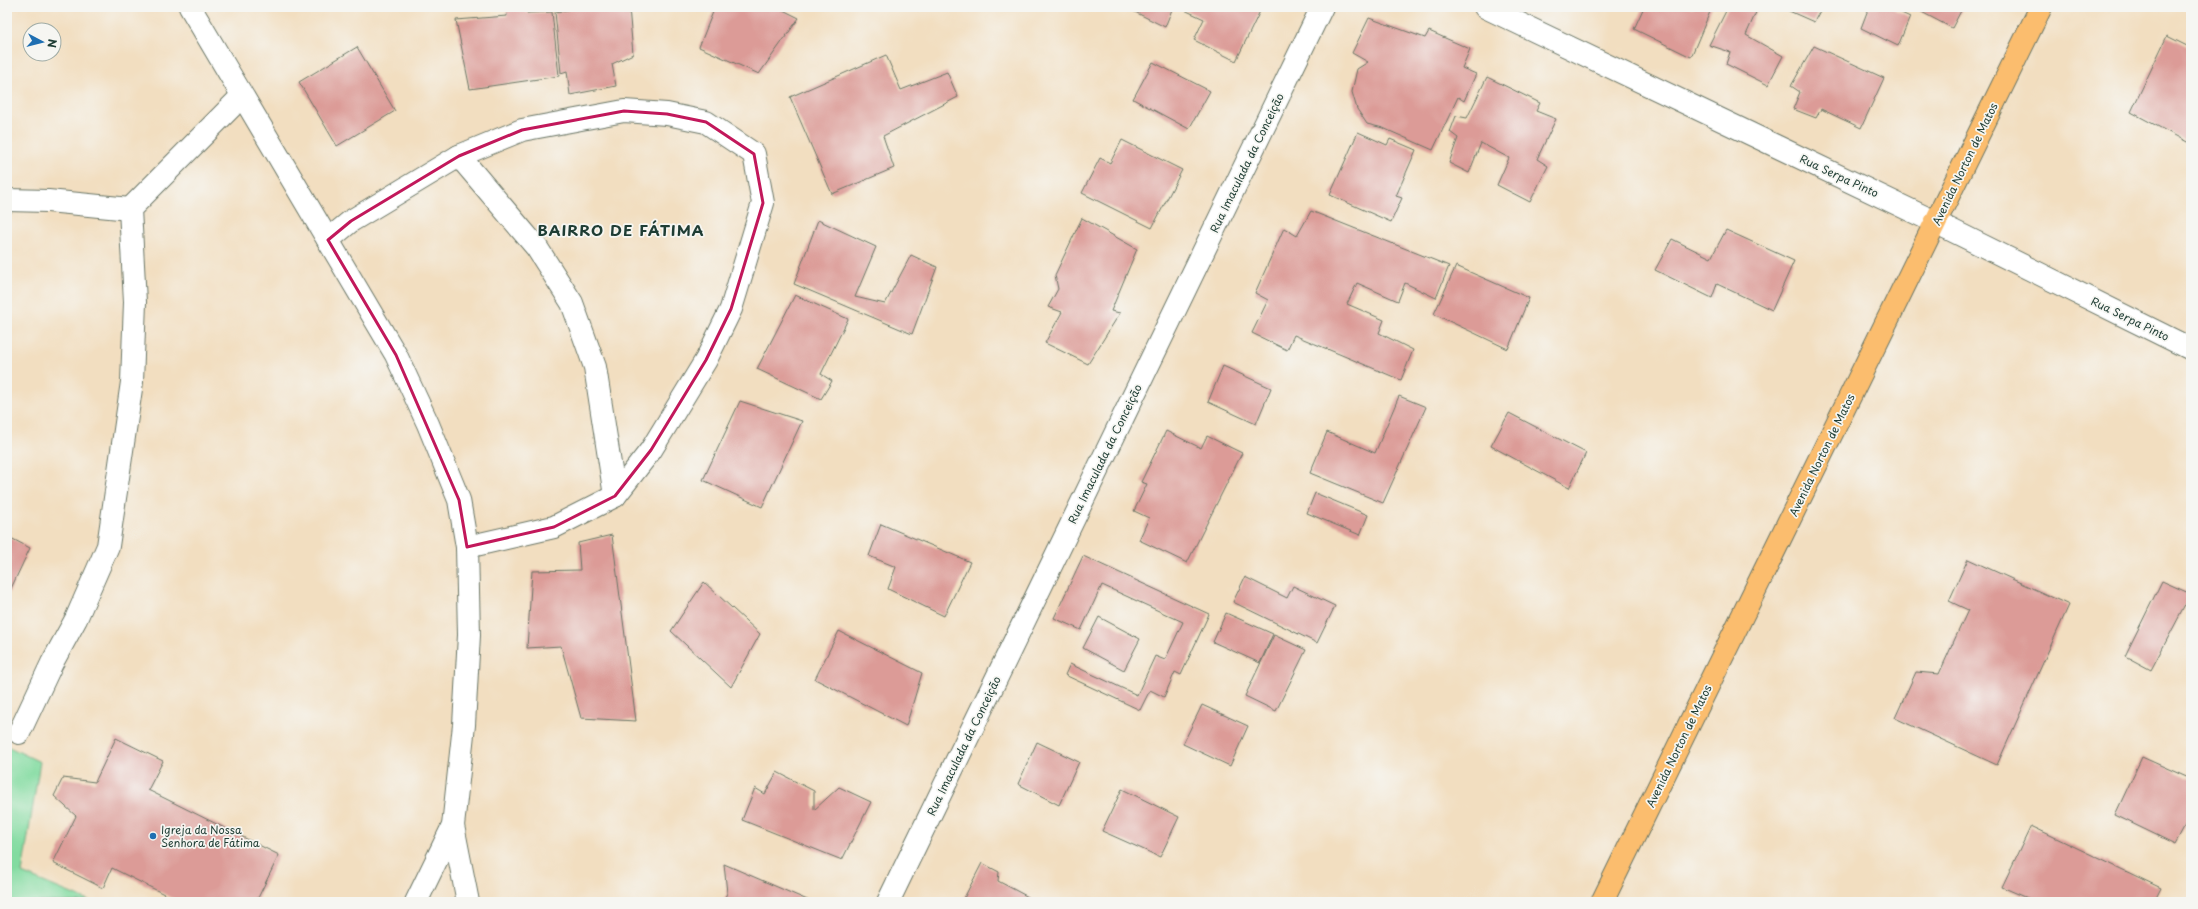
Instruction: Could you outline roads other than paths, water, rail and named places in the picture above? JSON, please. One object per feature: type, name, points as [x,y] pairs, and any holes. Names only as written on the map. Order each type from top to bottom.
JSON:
[{"type":"main road","name":"Avenida Norton de Matos","points":[[1602,902],[1937,222],[2041,7]]},
{"type":"street","points":[[190,7],[396,355],[428,424],[459,500],[467,547],[469,635],[464,725],[453,826],[468,902]]},
{"type":"street","name":"Rua Imaculada da Conceição","points":[[888,902],[1322,7]]},
{"type":"street","name":"Rua Serpa Pinto","points":[[1485,7],[1937,222],[2191,349]]},
{"type":"street","points":[[20,733],[52,663],[76,619],[108,546],[132,382],[135,302],[130,209],[242,96]]},
{"type":"street","points":[[328,240],[351,221],[459,156],[522,130],[624,112],[668,114],[706,122],[754,154],[763,203],[731,309],[706,360],[651,450],[615,496],[554,527],[467,547]]},
{"type":"street","points":[[459,156],[537,248],[572,303],[595,367],[615,496]]},
{"type":"street","points":[[7,200],[48,201],[130,209]]},
{"type":"street","points":[[416,902],[453,826]]},
{"type":"place","name":"Igreja da Nossa Senhora de Fátima","points":[[153,836]]},
{"type":"district","name":"BAIRRO DE FÁTIMA","points":[[621,231]]}]
